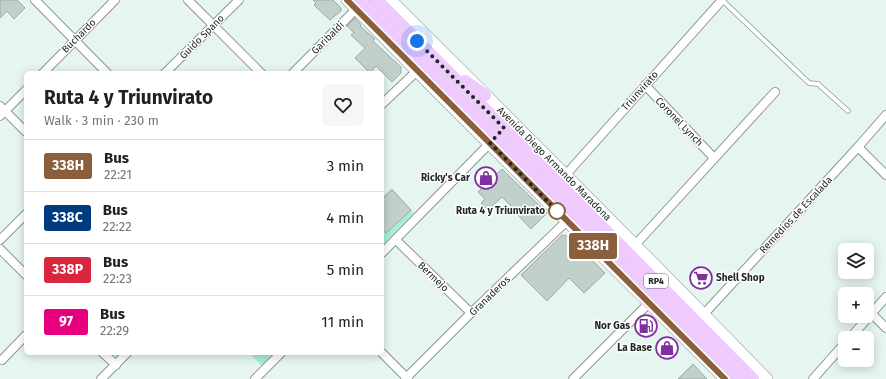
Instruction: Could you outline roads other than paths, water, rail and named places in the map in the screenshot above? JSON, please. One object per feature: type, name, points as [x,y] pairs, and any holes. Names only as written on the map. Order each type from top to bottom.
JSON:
[{"type":"main road","name":"Avenida Diego Armando Maradona","points":[[377,0],[437,61],[500,132],[753,379]]},
{"type":"main road","name":"Avenida Diego Armando Maradona","points":[[360,4],[421,68],[500,132],[562,179],[571,217],[598,237],[652,300],[738,379]]},
{"type":"main road","points":[[437,61],[485,95]]},
{"type":"street","points":[[35,0],[104,71]]},
{"type":"street","name":"Buchardo","points":[[45,71],[115,0]]},
{"type":"street","points":[[188,0],[258,71]]},
{"type":"street","name":"Guido Spano","points":[[167,71],[239,0]]},
{"type":"street","name":"Avenida Diego Armando Maradona","points":[[347,0],[360,4]]},
{"type":"street","name":"Avenida Diego Armando Maradona","points":[[391,0],[485,95],[500,132],[571,217],[652,300],[725,379]]},
{"type":"street","name":"Triunvirato","points":[[562,179],[722,0]]},
{"type":"street","name":"Garibaldi","points":[[295,71],[360,4]]},
{"type":"street","points":[[384,102],[421,68]]},
{"type":"street","name":"Coronel Lynch","points":[[645,85],[714,158]]},
{"type":"street","points":[[24,92],[2,111],[24,130]]},
{"type":"street","points":[[636,244],[775,92]]},
{"type":"street","name":"Remedios de Escalada","points":[[704,314],[858,148],[886,115]]},
{"type":"street","points":[[384,251],[500,132]]},
{"type":"street","points":[[858,148],[886,175]]},
{"type":"street","name":"Avenida Diego Armando Maradona","points":[[562,179],[636,244],[768,379]]},
{"type":"street","points":[[0,240],[24,216]]},
{"type":"street","name":"Granaderos","points":[[406,379],[471,313],[571,217]]},
{"type":"street","name":"Bermejo","points":[[396,240],[471,313]]},
{"type":"street","points":[[0,249],[24,273]]},
{"type":"street","points":[[874,312],[886,298]]},
{"type":"street","points":[[573,379],[652,300]]},
{"type":"street","points":[[874,316],[886,328]]},
{"type":"street","points":[[856,331],[864,323]]},
{"type":"street","points":[[2,360],[24,337]]},
{"type":"street","points":[[813,379],[838,351]]},
{"type":"street","points":[[106,355],[116,365]]},
{"type":"street","points":[[101,379],[126,355]]},
{"type":"street","points":[[254,379],[279,355]]},
{"type":"street","points":[[384,355],[406,379]]},
{"type":"lane","points":[[722,0],[809,83],[818,84],[848,111]]},
{"type":"place","name":"Ricky's Car","points":[[486,178]]},
{"type":"place","name":"Ruta 4 y Triunvirato","points":[[557,211]]},
{"type":"place","name":"Shell Shop","points":[[701,278]]},
{"type":"place","name":"Nor Gas","points":[[646,326]]},
{"type":"place","name":"La Base","points":[[667,348]]}]
